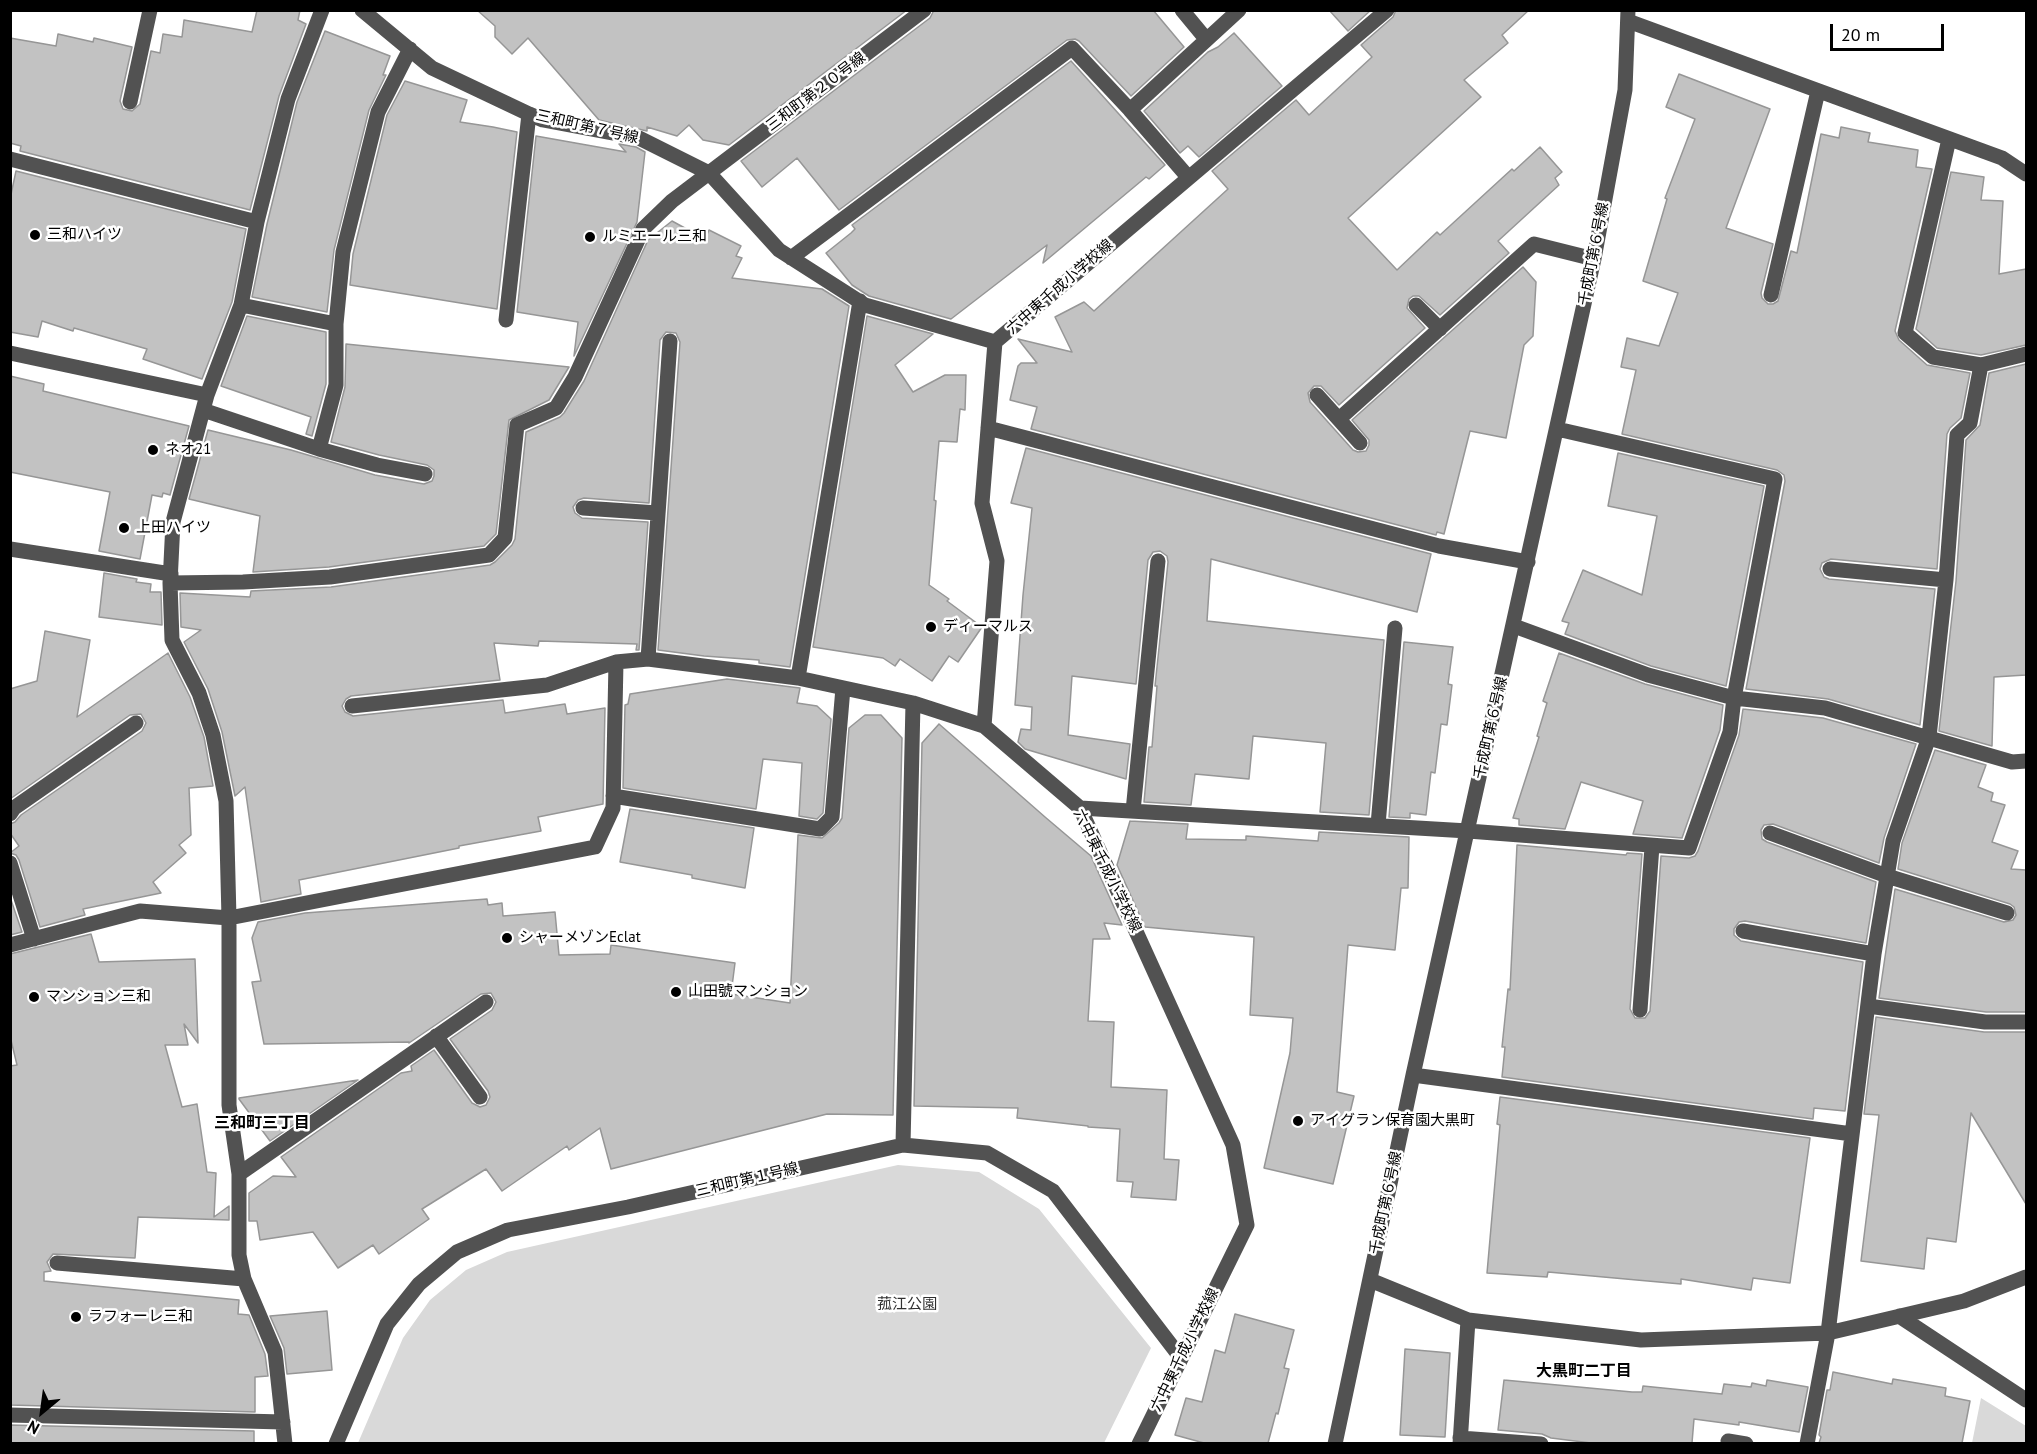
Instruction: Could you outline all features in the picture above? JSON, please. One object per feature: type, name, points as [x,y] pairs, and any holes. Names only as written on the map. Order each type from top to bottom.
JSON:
[{"type":"street","points":[[130,102],[150,10]]},
{"type":"street","points":[[285,1443],[275,1352],[244,1279],[239,1255],[239,1174],[229,1105],[229,918],[226,801],[213,735],[199,693],[172,640],[170,578],[173,522],[205,402],[241,305],[257,222],[288,99],[322,10]]},
{"type":"street","name":"三和町第７号線","points":[[362,10],[432,68],[529,114],[543,120],[639,138],[709,173],[779,250],[865,305],[995,342]]},
{"type":"street","name":"三和町第２０号線","points":[[170,578],[243,582],[330,577],[489,555],[505,538],[516,425],[555,408],[575,377],[643,229],[672,201],[924,10]]},
{"type":"street","points":[[1182,10],[1206,39]]},
{"type":"street","points":[[1130,110],[1239,10]]},
{"type":"street","name":"六中東千成小学校線","points":[[1139,1443],[1247,1225],[1233,1144],[1080,808],[984,726],[997,561],[982,503],[995,342],[1387,10]]},
{"type":"street","points":[[1628,16],[1818,92],[2002,158],[2026,174]]},
{"type":"street","name":"千成町第６号線","points":[[1335,1443],[1413,1075],[1594,259],[1624,90],[1628,16]]},
{"type":"street","points":[[792,258],[1072,48],[1188,177]]},
{"type":"street","points":[[319,449],[336,385],[336,324],[343,252],[378,112],[410,49]]},
{"type":"street","points":[[1771,295],[1818,92]]},
{"type":"street","points":[[506,320],[529,114]]},
{"type":"street","points":[[1949,139],[1905,333],[1934,357],[1981,364],[2026,354]]},
{"type":"street","points":[[10,159],[257,222]]},
{"type":"street","points":[[1339,419],[1534,244],[1594,259]]},
{"type":"street","points":[[798,678],[860,301]]},
{"type":"street","points":[[241,305],[336,324]]},
{"type":"street","points":[[1416,305],[1440,328]]},
{"type":"street","points":[[648,659],[670,341]]},
{"type":"street","points":[[10,353],[205,402],[319,449],[377,465],[425,474]]},
{"type":"street","points":[[1807,1443],[1828,1333],[1874,954],[1893,841],[1929,737],[1946,580],[1957,435],[1970,423],[1981,364]]},
{"type":"street","points":[[1317,395],[1360,443]]},
{"type":"street","points":[[988,428],[1439,546],[1528,562]]},
{"type":"street","points":[[1080,808],[1378,825],[1689,848],[1730,732],[1734,698],[1775,479],[1557,429]]},
{"type":"street","points":[[583,508],[658,513]]},
{"type":"street","points":[[10,549],[170,578]]},
{"type":"street","points":[[1133,811],[1158,561]]},
{"type":"street","points":[[1830,569],[1946,580]]},
{"type":"street","points":[[1514,626],[1648,675],[1734,698],[1825,708],[2012,762],[2026,761]]},
{"type":"street","points":[[1378,825],[1395,628]]},
{"type":"street","points":[[352,706],[547,685],[616,662],[648,659],[798,678],[913,703],[984,726]]},
{"type":"street","points":[[10,945],[140,911],[229,918],[595,847],[613,808],[616,662]]},
{"type":"street","points":[[613,796],[820,829],[832,817],[843,688]]},
{"type":"street","points":[[903,1145],[913,703]]},
{"type":"street","points":[[10,814],[14,808],[136,723]]},
{"type":"street","points":[[1770,833],[1887,876],[2007,913]]},
{"type":"street","points":[[1640,1010],[1652,846]]},
{"type":"street","points":[[10,863],[34,939]]},
{"type":"street","points":[[1743,931],[1874,954]]},
{"type":"street","points":[[239,1174],[486,1002]]},
{"type":"street","points":[[1868,1006],[1985,1022],[2026,1022]]},
{"type":"street","points":[[436,1036],[480,1097]]},
{"type":"street","points":[[1413,1075],[1852,1134]]},
{"type":"street","name":"三和町第１号線","points":[[336,1443],[387,1324],[418,1284],[457,1252],[508,1230],[628,1207],[903,1145],[987,1153],[1053,1191],[1180,1358]]},
{"type":"street","points":[[57,1263],[244,1279]]},
{"type":"street","points":[[1370,1280],[1468,1320],[1641,1340],[1828,1333],[1964,1301],[2026,1277]]},
{"type":"street","points":[[1899,1316],[2026,1400]]},
{"type":"street","points":[[1468,1320],[1460,1441],[1540,1443]]},
{"type":"street","points":[[10,1415],[283,1422]]},
{"type":"street","points":[[1728,1441],[1746,1443]]},
{"type":"green space","name":"菰江公園","points":[[898,1165],[979,1172],[1039,1209],[1151,1348],[1104,1443],[358,1443],[403,1338],[430,1300],[466,1270],[507,1252]]},
{"type":"green space","points":[[1981,1398],[2026,1426],[2026,1443],[1972,1443]]},
{"type":"building","points":[[257,10],[300,10],[298,20],[306,24],[279,96],[250,210],[20,151],[21,146],[10,143],[10,38],[56,46],[58,34],[93,42],[94,38],[132,47],[120,101],[123,109],[132,111],[140,104],[151,51],[160,53],[163,34],[182,37],[184,20],[252,32]]},
{"type":"building","points":[[477,10],[907,10],[729,145],[703,140],[689,125],[677,136],[647,127],[647,131],[599,120],[528,38],[512,54],[495,37],[495,26]]},
{"type":"building","points":[[934,10],[1153,10],[1184,47],[1131,96],[1079,41],[1067,40],[839,210],[797,158],[762,187],[741,161],[930,18]]},
{"type":"building","points":[[1329,10],[1371,10],[1348,31]]},
{"type":"building","points":[[1396,10],[1529,10],[1502,35],[1508,43],[1464,80],[1481,97],[1348,218],[1397,270],[1437,232],[1440,235],[1512,169],[1514,171],[1540,147],[1562,172],[1555,178],[1559,185],[1498,241],[1509,253],[1440,315],[1419,296],[1409,299],[1407,308],[1425,328],[1339,405],[1321,386],[1314,386],[1308,393],[1310,402],[1353,450],[1366,451],[1369,440],[1352,420],[1523,267],[1536,282],[1533,336],[1524,345],[1506,438],[1470,431],[1444,534],[1437,532],[1436,535],[1031,429],[1037,407],[1010,400],[1018,366],[1021,363],[1037,363],[1018,339],[1072,352],[1055,317],[1084,302],[1094,311],[1228,189],[1212,171],[1296,100],[1309,115],[1372,57],[1361,45],[1393,17]]},
{"type":"building","points":[[325,31],[390,56],[383,75],[386,75],[369,110],[334,250],[327,312],[252,297],[297,102]]},
{"type":"building","points":[[1234,33],[1282,86],[1199,157],[1188,146],[1180,153],[1144,111],[1208,52],[1218,47]]},
{"type":"building","points":[[1071,61],[1165,165],[1149,179],[1146,177],[1043,263],[1047,245],[951,319],[869,296],[852,285],[826,253],[855,229],[852,225]]},
{"type":"building","points":[[1679,74],[1770,109],[1726,228],[1773,244],[1761,293],[1762,298],[1768,304],[1778,301],[1791,251],[1797,253],[1821,134],[1839,138],[1841,127],[1870,133],[1868,142],[1918,150],[1916,167],[1932,169],[1895,331],[1899,340],[1927,365],[1970,373],[1961,418],[1947,434],[1937,569],[1831,559],[1822,563],[1820,569],[1824,577],[1829,579],[1935,589],[1920,725],[1828,699],[1746,689],[1785,481],[1784,475],[1777,470],[1622,434],[1636,370],[1621,367],[1627,338],[1659,346],[1678,293],[1643,281],[1667,199],[1665,198],[1695,119],[1666,107]]},
{"type":"building","points":[[405,81],[467,100],[460,122],[517,132],[497,309],[350,285],[353,254],[387,115]]},
{"type":"building","points":[[536,136],[626,152],[619,144],[636,147],[645,152],[637,222],[574,356],[578,322],[517,312]]},
{"type":"building","points":[[16,171],[246,229],[232,302],[202,379],[143,359],[147,349],[74,328],[73,331],[42,321],[38,337],[10,332],[10,199]]},
{"type":"building","points":[[1951,172],[1984,177],[1981,200],[2003,201],[1999,274],[2026,269],[2026,345],[1981,355],[1937,348],[1916,329]]},
{"type":"building","points":[[672,221],[705,239],[709,230],[741,246],[736,256],[742,258],[732,278],[822,289],[849,306],[790,667],[759,663],[759,660],[658,650],[680,342],[676,333],[666,332],[660,340],[649,503],[584,498],[578,500],[573,507],[575,513],[582,518],[648,522],[639,650],[636,650],[637,644],[539,641],[538,646],[494,643],[500,680],[351,696],[342,706],[345,712],[353,716],[503,700],[505,713],[565,704],[567,714],[605,708],[603,804],[538,817],[541,831],[299,880],[301,894],[261,902],[245,787],[235,796],[222,732],[208,689],[184,642],[201,630],[181,627],[180,593],[250,597],[251,591],[331,587],[490,565],[495,562],[515,539],[526,432],[564,413],[584,381],[648,240]]},
{"type":"building","points":[[247,316],[326,332],[326,384],[312,436],[306,434],[311,417],[221,386]]},
{"type":"building","points":[[867,316],[933,334],[895,365],[913,392],[945,375],[966,375],[965,410],[960,409],[957,442],[939,441],[929,585],[982,627],[958,662],[949,656],[932,681],[900,659],[895,666],[883,658],[813,647]]},
{"type":"building","points":[[346,344],[569,367],[549,400],[509,420],[496,534],[484,546],[329,567],[253,572],[260,516],[189,499],[208,430],[291,450],[375,475],[424,484],[432,481],[434,470],[427,465],[331,442],[345,387]]},
{"type":"building","points":[[2026,364],[2026,675],[1994,677],[1992,746],[1939,731],[1956,581],[1966,440],[1980,425],[1989,373]]},
{"type":"building","points":[[10,376],[44,384],[43,391],[189,426],[170,495],[163,493],[162,497],[152,495],[140,559],[99,551],[110,492],[10,472]]},
{"type":"building","points":[[1026,448],[1431,554],[1417,612],[1211,559],[1207,621],[1384,640],[1369,815],[1320,812],[1326,743],[1253,736],[1249,779],[1195,774],[1191,805],[1144,802],[1149,747],[1152,747],[1157,686],[1155,686],[1168,562],[1167,556],[1160,551],[1153,552],[1148,560],[1136,684],[1072,676],[1068,735],[1130,744],[1126,779],[1025,749],[1018,742],[1021,729],[1031,730],[1032,707],[1015,705],[1032,508],[1011,503]]},
{"type":"building","points":[[1618,453],[1764,486],[1726,686],[1651,666],[1565,634],[1569,623],[1562,621],[1583,570],[1642,595],[1657,516],[1608,506]]},
{"type":"building","points":[[104,573],[137,579],[136,582],[151,584],[150,592],[161,592],[162,625],[99,617]]},
{"type":"building","points":[[45,631],[90,640],[77,717],[168,653],[190,697],[204,737],[213,786],[189,788],[191,835],[179,845],[186,853],[153,882],[161,893],[83,909],[85,915],[40,927],[19,860],[16,855],[10,853],[19,846],[10,833],[10,824],[142,731],[146,723],[141,714],[130,715],[10,799],[10,689],[37,681]]},
{"type":"building","points":[[1404,642],[1453,647],[1448,684],[1452,685],[1447,725],[1441,724],[1435,773],[1431,772],[1426,815],[1410,813],[1410,818],[1389,817]]},
{"type":"building","points":[[1559,653],[1645,684],[1723,705],[1720,730],[1682,838],[1633,834],[1643,801],[1581,782],[1565,829],[1519,825],[1519,819],[1513,818],[1539,737],[1537,736],[1547,703],[1543,701]]},
{"type":"building","points":[[727,679],[800,688],[797,703],[817,706],[831,719],[823,813],[817,819],[799,816],[802,763],[763,759],[756,809],[623,788],[625,705],[628,704],[630,694]]},
{"type":"building","points":[[1743,709],[1823,718],[1916,744],[1884,838],[1879,863],[1773,824],[1764,825],[1761,830],[1762,839],[1767,842],[1876,882],[1866,943],[1745,921],[1739,922],[1734,929],[1734,935],[1741,941],[1863,962],[1845,1111],[1814,1108],[1813,1119],[1502,1077],[1505,1047],[1502,1047],[1508,989],[1510,990],[1517,845],[1626,855],[1627,853],[1642,854],[1630,1009],[1635,1018],[1645,1018],[1650,1011],[1661,856],[1689,858],[1695,856],[1698,851],[1739,735]]},
{"type":"building","points":[[865,715],[881,715],[902,738],[893,1115],[827,1114],[611,1169],[600,1128],[569,1150],[567,1146],[502,1191],[486,1169],[422,1209],[429,1219],[379,1254],[373,1245],[338,1268],[313,1232],[260,1240],[257,1221],[249,1221],[249,1193],[273,1176],[296,1177],[281,1157],[401,1073],[412,1071],[411,1066],[434,1050],[472,1103],[480,1107],[486,1105],[490,1097],[488,1091],[450,1039],[492,1010],[496,1002],[491,993],[481,994],[409,1043],[264,1044],[252,982],[261,981],[252,938],[258,922],[305,913],[487,899],[488,905],[502,903],[503,916],[555,912],[559,955],[610,954],[611,945],[735,963],[731,994],[790,1003],[798,835],[822,838],[842,818],[849,728]]},
{"type":"building","points":[[939,724],[1091,856],[1122,925],[1104,923],[1110,939],[1093,939],[1088,1021],[1114,1022],[1111,1087],[1167,1090],[1164,1159],[1179,1160],[1176,1200],[1131,1197],[1133,1182],[1117,1181],[1120,1129],[1017,1118],[1018,1108],[914,1106],[922,743]]},
{"type":"building","points":[[1935,750],[1986,765],[1978,787],[1993,793],[1991,801],[2005,805],[1992,842],[2018,851],[2011,869],[2026,870],[2026,1012],[1986,1012],[1879,998],[1895,889],[2004,922],[2013,920],[2016,915],[2014,907],[2010,904],[1898,869],[1902,843]]},
{"type":"building","points":[[630,809],[754,828],[745,888],[692,878],[692,875],[620,862]]},
{"type":"building","points":[[1130,821],[1188,824],[1186,839],[1246,840],[1246,836],[1318,841],[1319,832],[1409,837],[1408,888],[1401,888],[1395,950],[1348,945],[1337,1092],[1354,1096],[1333,1184],[1264,1168],[1290,1053],[1293,1018],[1250,1015],[1254,937],[1145,927],[1117,865]]},
{"type":"building","points":[[10,897],[22,932],[10,935]]},
{"type":"building","points":[[91,934],[99,962],[195,959],[198,1043],[184,1024],[188,1045],[165,1045],[182,1107],[197,1104],[207,1172],[216,1173],[214,1217],[229,1206],[229,1220],[138,1217],[135,1258],[53,1254],[47,1262],[51,1271],[44,1272],[44,1281],[239,1300],[238,1314],[249,1315],[265,1354],[268,1376],[255,1377],[255,1412],[10,1405],[10,1066],[17,1065],[10,1036],[10,954]]},
{"type":"building","points":[[1876,1017],[1984,1032],[2026,1032],[2026,1204],[1971,1113],[1956,1242],[1927,1238],[1924,1269],[1861,1261],[1879,1115],[1864,1114]]},
{"type":"building","points":[[358,1080],[270,1141],[239,1099],[239,1098]]},
{"type":"building","points":[[1500,1097],[1810,1138],[1790,1283],[1753,1278],[1751,1290],[1681,1279],[1681,1284],[1548,1272],[1547,1277],[1487,1273],[1500,1125],[1497,1124]]},
{"type":"building","points":[[327,1311],[332,1370],[287,1374],[284,1348],[270,1316]]},
{"type":"building","points":[[1235,1314],[1294,1330],[1284,1368],[1289,1369],[1268,1443],[1204,1443],[1175,1435],[1186,1398],[1202,1402],[1215,1350],[1225,1353]]},
{"type":"building","points":[[1405,1349],[1450,1353],[1445,1437],[1400,1435]]},
{"type":"building","points":[[1833,1372],[1892,1384],[1893,1379],[1946,1388],[1945,1396],[1970,1401],[1962,1443],[1819,1443],[1827,1390],[1830,1390]]},
{"type":"building","points":[[1504,1380],[1632,1392],[1642,1392],[1643,1386],[1722,1394],[1724,1384],[1751,1387],[1752,1383],[1766,1386],[1767,1380],[1808,1387],[1799,1432],[1739,1422],[1739,1425],[1694,1419],[1692,1443],[1591,1443],[1551,1438],[1542,1434],[1498,1430]]},
{"type":"building","points":[[10,1425],[254,1431],[254,1443],[10,1443]]},
{"type":"place","name":"三和ハイツ","points":[[35,235]]},
{"type":"place","name":"ルミエール三和","points":[[590,237]]},
{"type":"place","name":"ネオ21","points":[[153,450]]},
{"type":"place","name":"上田ハイツ","points":[[124,528]]},
{"type":"place","name":"ディーマルス","points":[[931,627]]},
{"type":"place","name":"シャーメゾンEclat","points":[[507,938]]},
{"type":"place","name":"山田號マンション","points":[[676,992]]},
{"type":"place","name":"マンション三和","points":[[34,997]]},
{"type":"place","name":"アイグラン保育園大黒町","points":[[1298,1121]]},
{"type":"place","name":"ラフォーレ三和","points":[[76,1317]]},
{"type":"district","name":"三和町三丁目","points":[[262,1123]]},
{"type":"district","name":"大黒町二丁目","points":[[1584,1371]]}]
